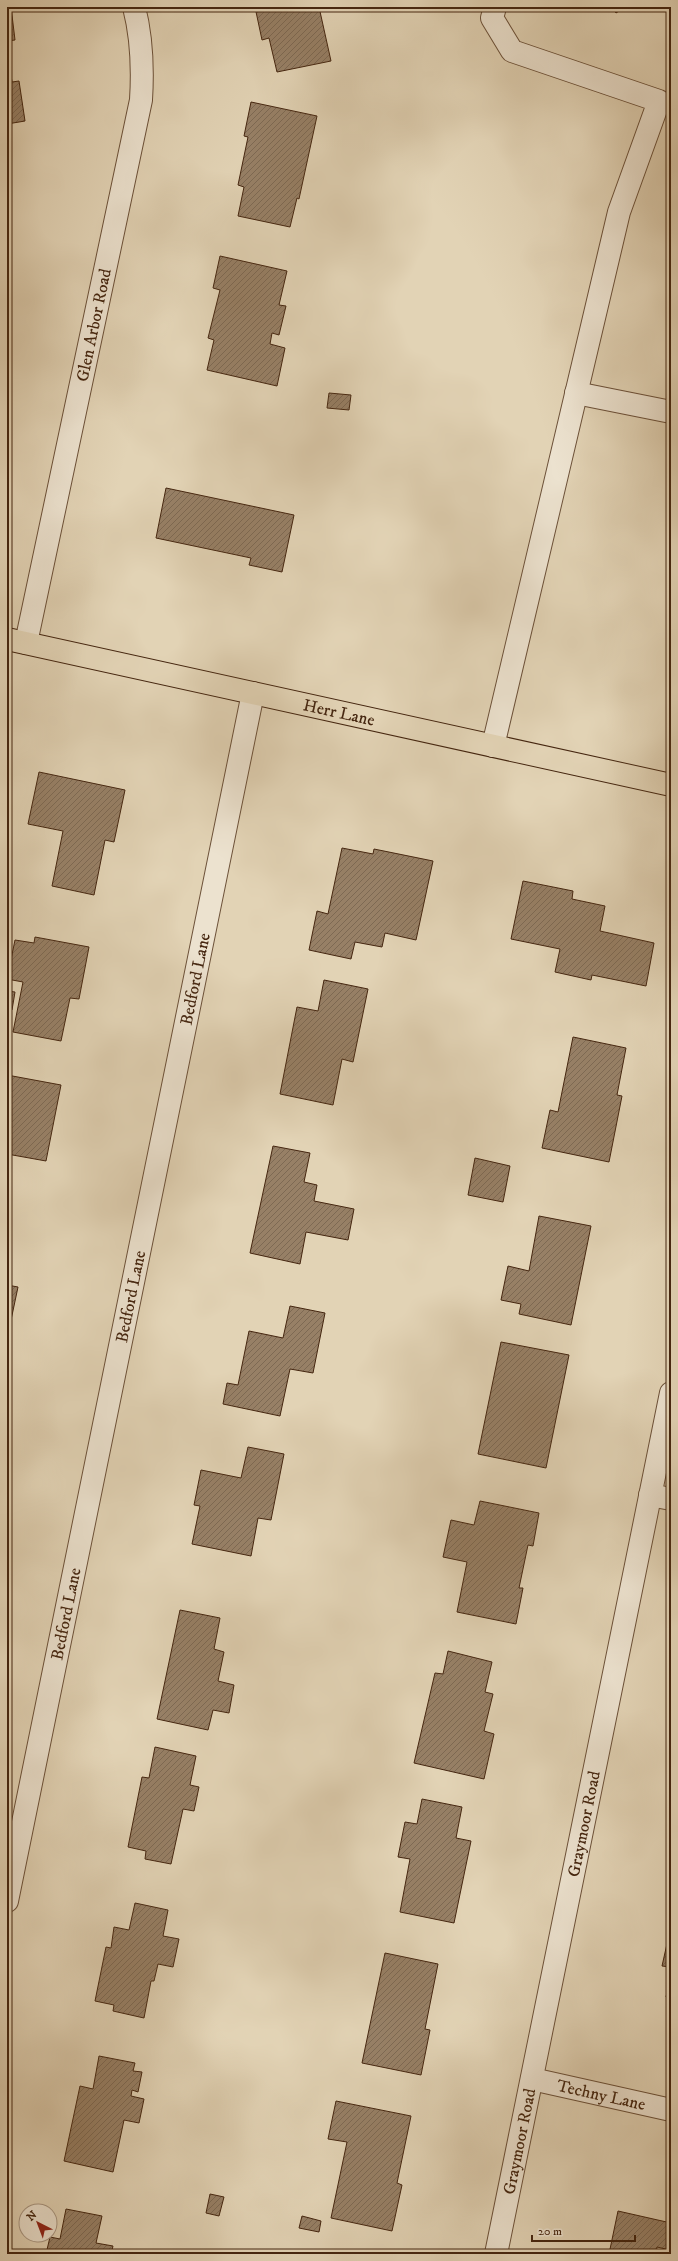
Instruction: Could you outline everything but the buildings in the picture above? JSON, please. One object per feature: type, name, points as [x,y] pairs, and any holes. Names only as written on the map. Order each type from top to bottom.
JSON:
[{"type":"main road","name":"Herr Lane","points":[[16,641],[671,785]]},
{"type":"street","name":"Glen Arbor Road","points":[[16,641],[141,100],[143,72],[142,44],[134,7]]},
{"type":"street","points":[[493,746],[619,212],[665,102],[512,51],[492,18],[495,7]]},
{"type":"street","points":[[576,393],[671,412]]},
{"type":"street","name":"Bedford Lane","points":[[7,1901],[253,693]]},
{"type":"street","name":"Graymoor Road","points":[[496,2254],[532,2079],[661,1497],[671,1393]]},
{"type":"street","name":"Techny Lane","points":[[532,2079],[671,2110]]}]
